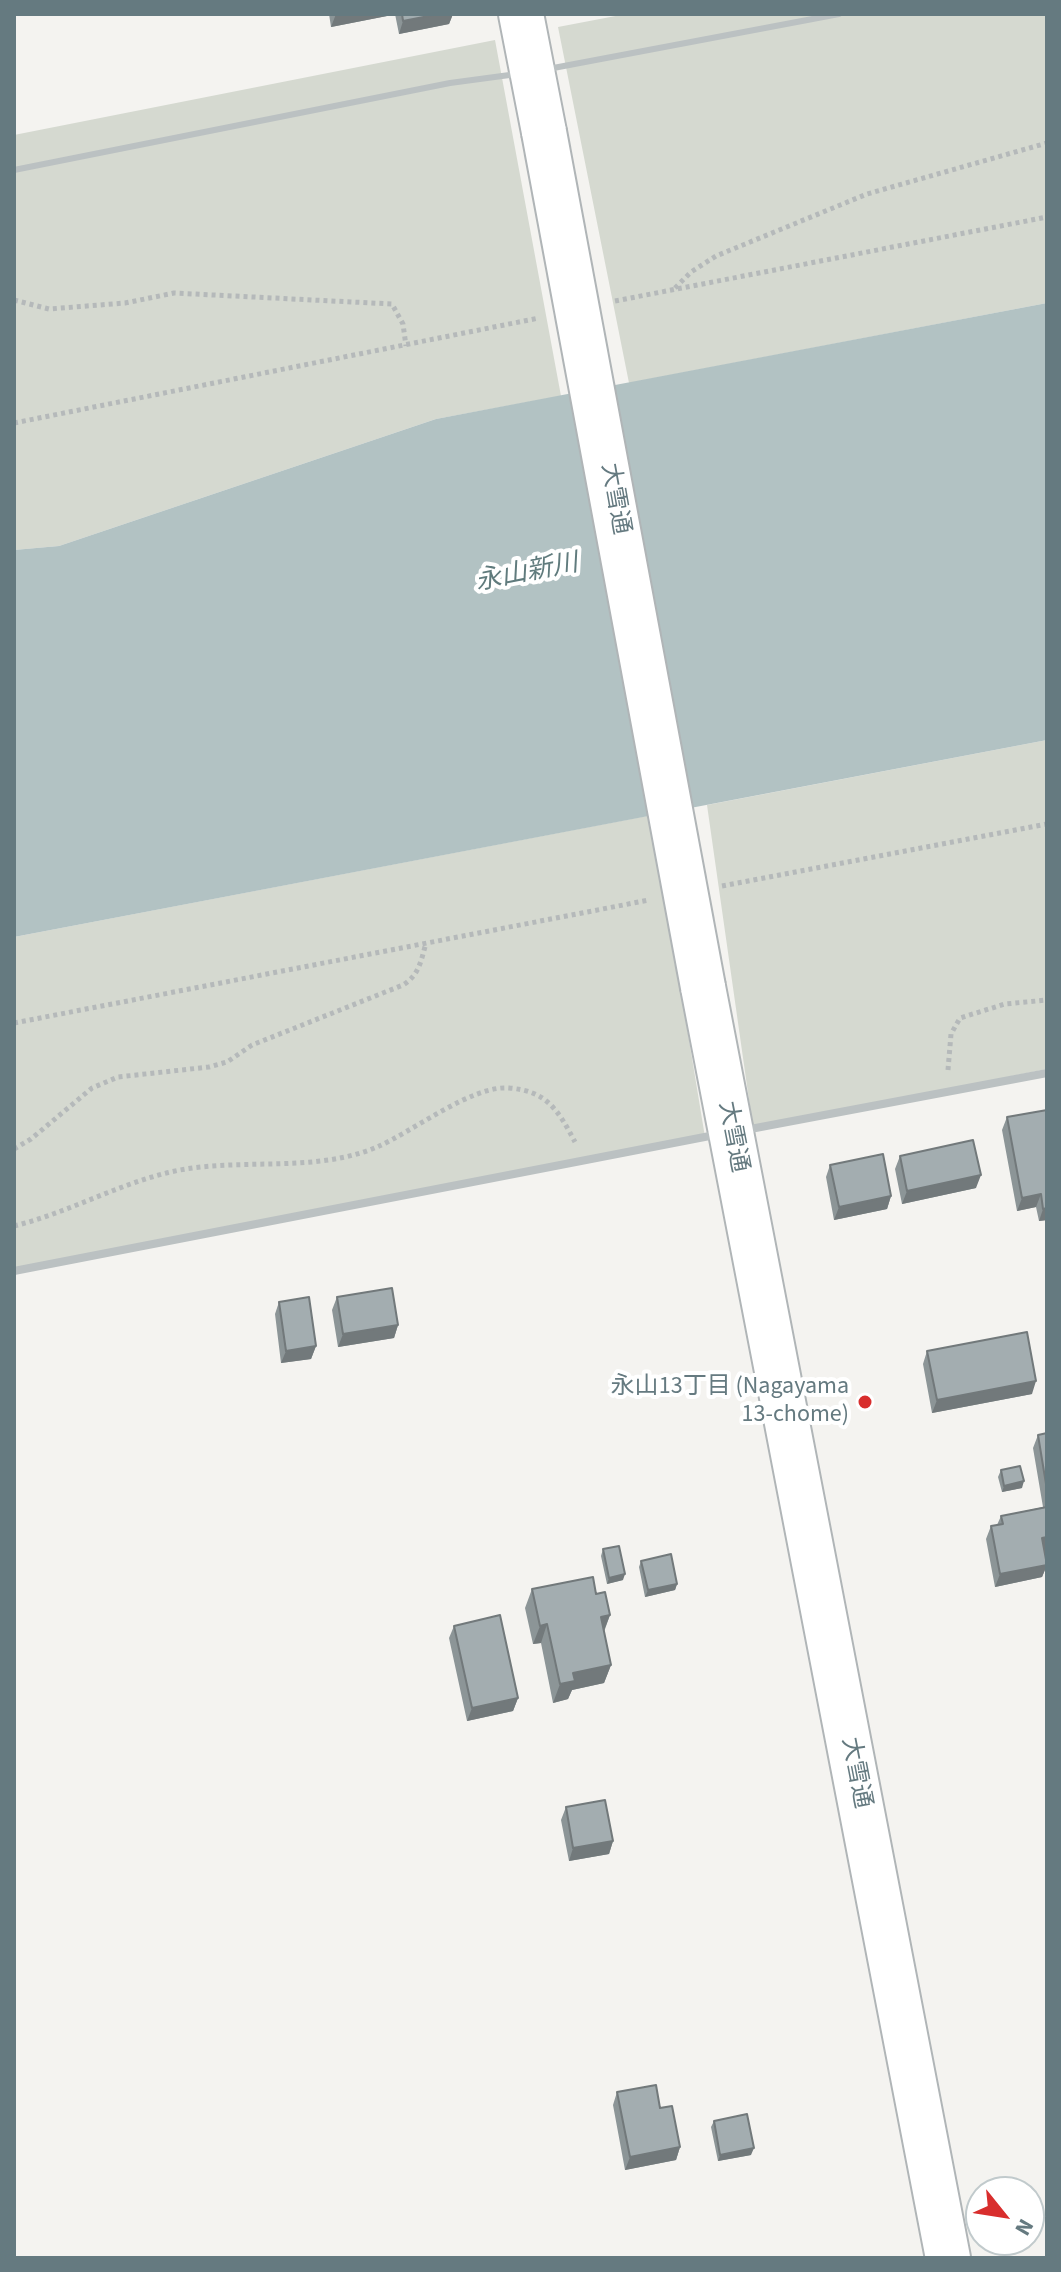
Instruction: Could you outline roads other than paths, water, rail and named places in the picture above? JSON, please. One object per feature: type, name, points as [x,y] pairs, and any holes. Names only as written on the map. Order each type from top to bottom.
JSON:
[{"type":"highway","name":"大雪通","points":[[521,14],[703,987],[948,2258]]},
{"type":"street","points":[[14,1271],[1047,1073]]},
{"type":"lane","points":[[14,170],[450,83],[533,72],[839,14]]},
{"type":"water","name":"永山新川","points":[[1047,303],[1047,740],[14,937],[14,550],[59,546],[436,419]]},
{"type":"place","name":"永山13丁目 (Nagayama 13-chome)","points":[[865,1402]]}]
